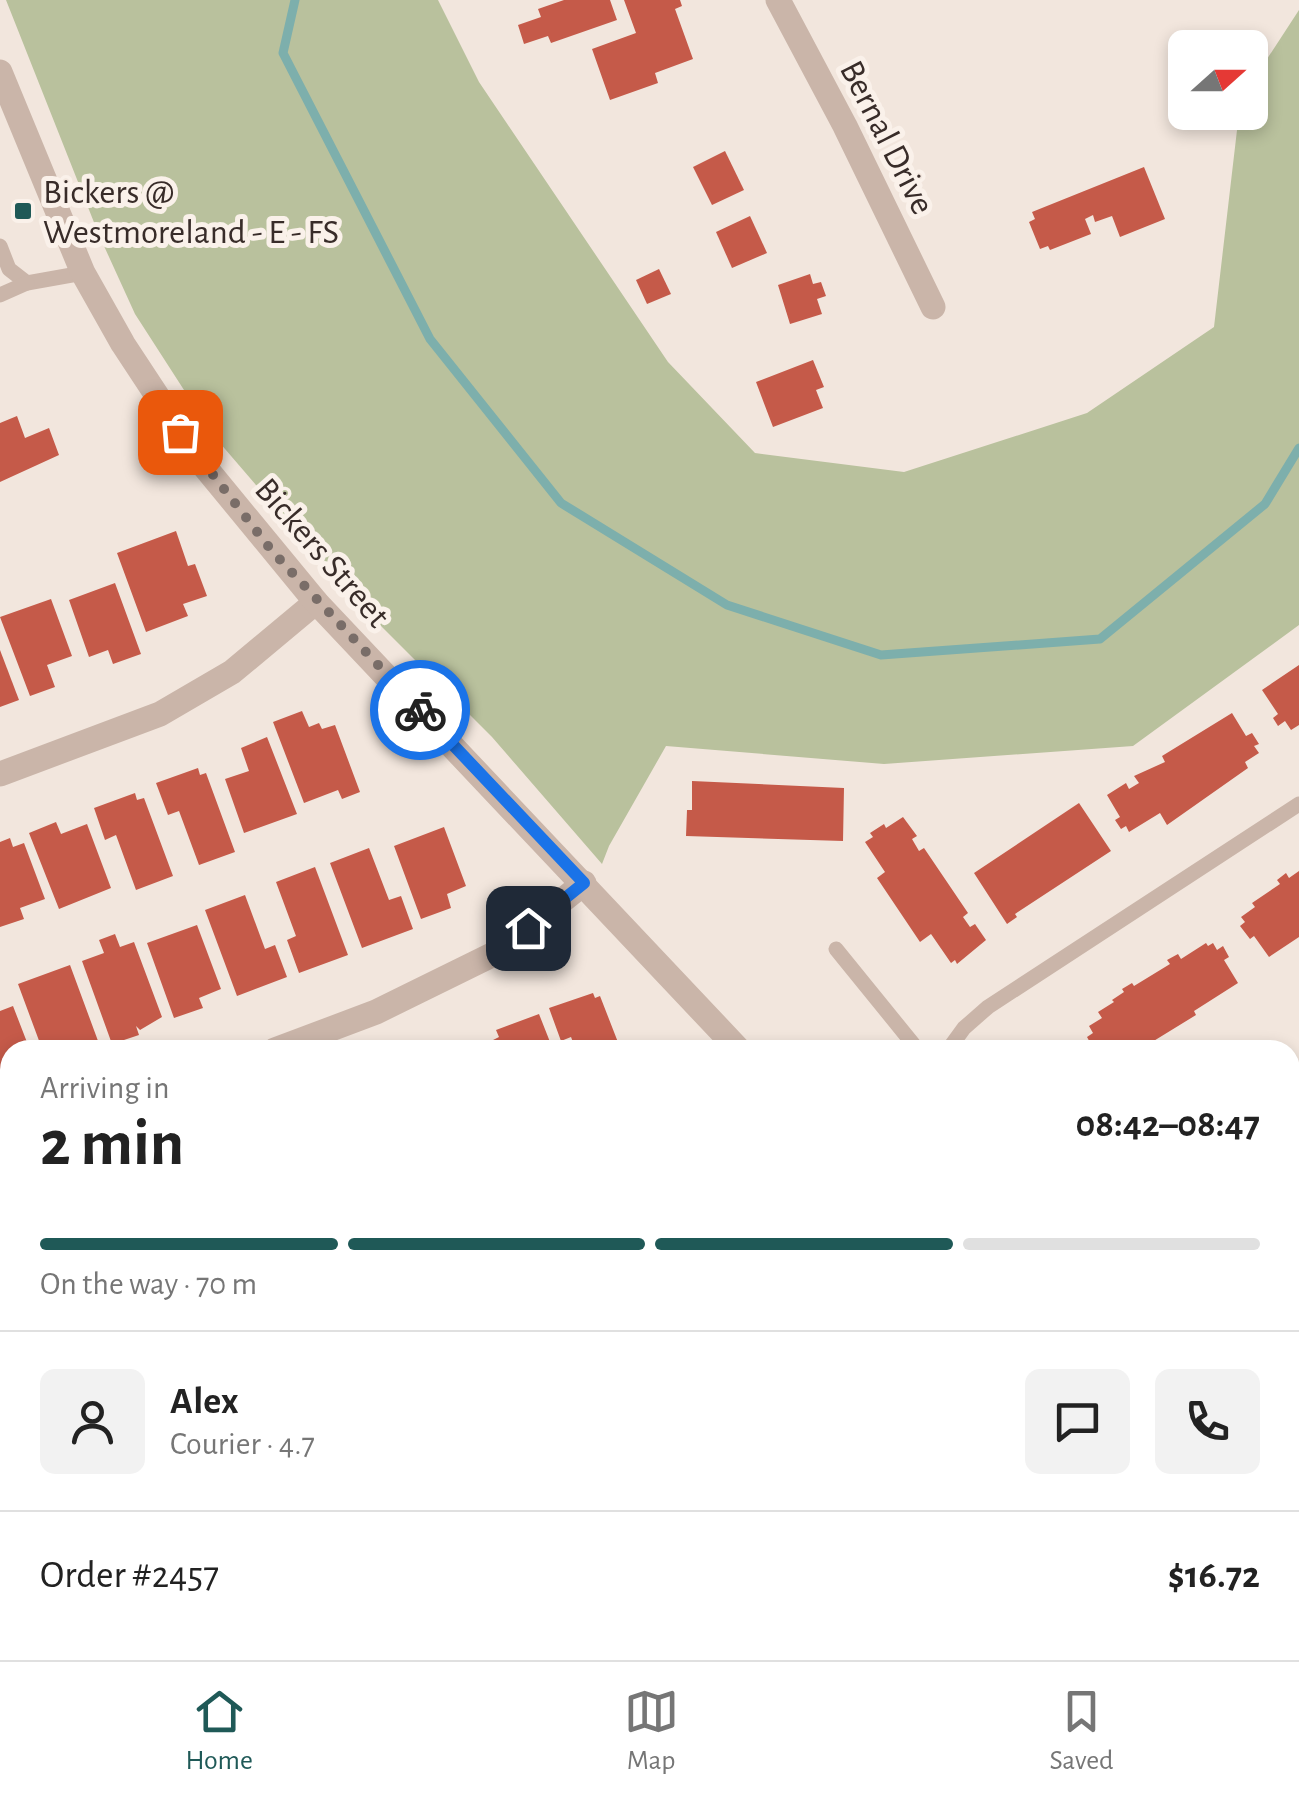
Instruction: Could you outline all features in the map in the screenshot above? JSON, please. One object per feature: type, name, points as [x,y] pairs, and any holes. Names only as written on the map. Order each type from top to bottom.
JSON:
[{"type":"street","name":"Bernal Drive","points":[[778,0],[933,307]]},
{"type":"street","name":"Bickers Street","points":[[2,87],[82,272],[122,344],[200,461],[316,602],[730,1040]]},
{"type":"street","points":[[0,774],[160,714],[232,672],[316,602]]},
{"type":"street","points":[[302,1040],[376,1012],[500,951],[584,883]]},
{"type":"lane","points":[[0,246],[9,269],[27,283]]},
{"type":"lane","points":[[0,296],[27,283],[82,272]]},
{"type":"lane","points":[[955,1040],[988,1008],[1299,804]]},
{"type":"lane","points":[[836,950],[910,1040]]},
{"type":"green space","points":[[6,0],[438,0],[479,82],[668,362],[755,453],[904,472],[1087,413],[1214,327],[1237,130],[1268,130],[1268,57],[1299,10],[1299,625],[1133,746],[884,764],[666,746],[602,864],[492,737],[353,598],[213,435],[135,314],[99,235]]},
{"type":"building","points":[[564,0],[610,0],[617,20],[551,43],[548,36],[524,44],[518,25],[541,17],[538,9]]},
{"type":"building","points":[[624,0],[680,0],[682,6],[675,9],[693,59],[655,73],[658,83],[610,100],[592,49],[636,33]]},
{"type":"building","points":[[725,151],[744,190],[712,205],[693,167]]},
{"type":"building","points":[[1144,167],[1165,219],[1120,237],[1112,216],[1095,222],[1093,215],[1085,219],[1091,234],[1050,250],[1048,246],[1040,249],[1029,222],[1035,219],[1032,212]]},
{"type":"building","points":[[750,216],[767,253],[732,268],[716,232]]},
{"type":"building","points":[[659,269],[671,294],[647,304],[636,280]]},
{"type":"building","points":[[810,274],[813,284],[821,282],[826,296],[817,299],[822,314],[790,324],[778,285]]},
{"type":"building","points":[[813,360],[824,387],[816,390],[823,408],[773,427],[756,382]]},
{"type":"building","points":[[17,416],[25,438],[49,428],[59,455],[0,482],[0,423]]},
{"type":"building","points":[[176,531],[188,566],[195,564],[207,596],[183,604],[188,616],[146,632],[117,553]]},
{"type":"building","points":[[115,583],[141,654],[113,664],[108,650],[89,657],[69,600]]},
{"type":"building","points":[[51,599],[72,656],[47,665],[55,687],[30,696],[0,617]]},
{"type":"building","points":[[0,650],[19,700],[0,707]]},
{"type":"building","points":[[1299,665],[1299,725],[1291,730],[1285,721],[1278,726],[1273,718],[1278,714],[1262,690]]},
{"type":"building","points":[[302,711],[309,727],[319,723],[322,729],[335,725],[360,792],[342,799],[338,790],[304,803],[273,722]]},
{"type":"building","points":[[1232,713],[1246,736],[1252,733],[1259,744],[1254,746],[1259,753],[1245,762],[1248,768],[1167,825],[1160,813],[1129,832],[1126,826],[1121,829],[1115,820],[1120,817],[1107,795],[1126,783],[1129,789],[1139,783],[1134,776],[1165,762],[1162,756]]},
{"type":"building","points":[[267,737],[297,814],[244,833],[225,779],[249,771],[241,748]]},
{"type":"building","points":[[198,768],[200,775],[206,773],[235,852],[199,865],[179,811],[168,815],[156,783]]},
{"type":"building","points":[[692,781],[844,788],[843,841],[686,836],[687,810],[692,810]]},
{"type":"building","points":[[135,793],[137,800],[144,798],[173,876],[136,890],[116,835],[105,840],[94,808]]},
{"type":"building","points":[[1079,803],[1111,851],[1015,914],[1017,917],[1007,924],[974,873]]},
{"type":"building","points":[[903,817],[917,836],[912,839],[919,851],[924,848],[968,913],[963,917],[970,927],[975,924],[986,940],[957,964],[955,960],[951,963],[931,934],[920,942],[877,878],[885,872],[865,842],[873,837],[870,833]]},
{"type":"building","points":[[56,822],[61,834],[87,824],[111,888],[59,909],[29,833]]},
{"type":"building","points":[[444,827],[466,886],[447,894],[451,908],[421,919],[394,846]]},
{"type":"building","points":[[10,838],[13,847],[24,843],[45,899],[20,908],[24,919],[0,927],[0,842]]},
{"type":"building","points":[[369,848],[389,900],[401,896],[413,929],[362,948],[330,863]]},
{"type":"building","points":[[315,867],[348,955],[299,973],[287,940],[296,936],[276,882]]},
{"type":"building","points":[[1299,871],[1299,937],[1269,957],[1254,936],[1250,939],[1240,926],[1245,922],[1241,917],[1255,907],[1252,903],[1280,884],[1277,880],[1286,873],[1289,878]]},
{"type":"building","points":[[245,895],[265,949],[275,945],[287,977],[237,996],[205,910]]},
{"type":"building","points":[[197,925],[221,989],[199,998],[203,1008],[174,1018],[147,943]]},
{"type":"building","points":[[115,934],[120,947],[134,942],[162,1017],[140,1030],[136,1026],[139,1035],[124,1040],[111,1040],[82,961],[104,953],[99,940]]},
{"type":"building","points":[[1206,943],[1213,943],[1217,950],[1223,946],[1229,957],[1224,960],[1238,983],[1155,1040],[1089,1040],[1093,1033],[1089,1026],[1102,1018],[1098,1012],[1114,1002],[1124,992],[1122,989],[1170,964],[1167,960],[1178,954],[1181,959]]},
{"type":"building","points":[[70,965],[98,1040],[39,1040],[18,984]]},
{"type":"building","points":[[593,993],[595,998],[600,996],[617,1040],[561,1040],[549,1008]]},
{"type":"building","points":[[13,1006],[26,1040],[0,1040],[0,1011]]},
{"type":"building","points":[[539,1014],[549,1040],[493,1040],[499,1037],[496,1030]]},
{"type":"waterway","points":[[295,0],[283,53],[430,339],[561,503],[727,605],[881,655],[1100,639],[1265,504],[1299,448]]},
{"type":"way so far","points":[[180,432],[316,602],[420,710]]},
{"type":"place","name":"Bickers @ Westmoreland - E - FS","points":[[23,211]]},
{"type":"route","points":[[420,710],[584,883],[528,928]]}]
